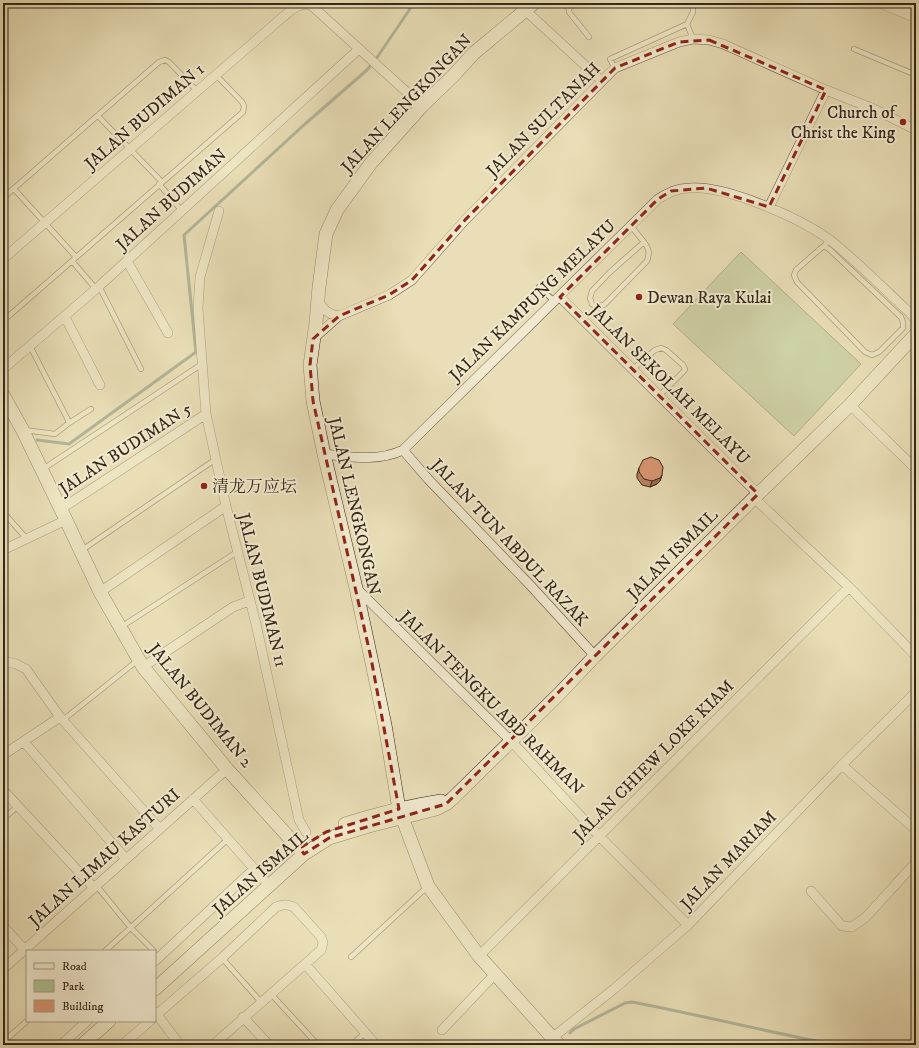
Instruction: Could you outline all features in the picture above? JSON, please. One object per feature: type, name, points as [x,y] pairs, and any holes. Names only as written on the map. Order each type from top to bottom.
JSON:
[{"type":"street","points":[[882,4],[912,16],[911,3]]},
{"type":"street","points":[[307,4],[311,5],[422,106]]},
{"type":"street","name":"JALAN BUDIMAN 1","points":[[3,259],[291,10],[307,4]]},
{"type":"street","points":[[530,7],[602,81]]},
{"type":"street","name":"JALAN LENGKONGAN","points":[[530,7],[474,53],[422,106],[371,163],[337,210],[326,234],[310,365],[313,401],[356,588],[385,725],[400,813],[428,886],[479,956],[555,1041]]},
{"type":"street","name":"JALAN SULTANAH","points":[[313,339],[339,316],[389,295],[412,280],[465,220],[615,68],[653,51],[693,39],[709,40],[723,44],[826,90],[874,109],[914,130]]},
{"type":"street","name":"JALAN BUDIMAN","points":[[3,369],[65,317],[359,49]]},
{"type":"street","points":[[769,207],[826,90]]},
{"type":"street","name":"JALAN KAMPUNG MELAYU","points":[[324,454],[363,458],[392,455],[403,450],[658,199],[671,191],[689,188],[706,188],[726,192],[769,207],[810,227],[827,243],[853,259],[916,320]]},
{"type":"street","name":"JALAN BUDIMAN 11","points":[[219,211],[200,277],[198,308],[206,414],[226,506],[269,682],[299,820],[306,832]]},
{"type":"street","points":[[127,261],[168,333]]},
{"type":"street","name":"JALAN SEKOLAH MELAYU","points":[[557,299],[634,369],[756,496],[850,587],[916,656]]},
{"type":"street","points":[[318,300],[326,311],[339,316]]},
{"type":"street","points":[[65,317],[100,385]]},
{"type":"street","name":"JALAN ISMAIL","points":[[156,988],[302,851],[310,840],[341,826],[400,813],[424,803],[452,799],[756,496],[850,405],[916,334]]},
{"type":"street","name":"JALAN BUDIMAN 2","points":[[3,395],[29,443],[100,592],[141,664],[227,769],[302,851]]},
{"type":"street","points":[[850,405],[916,468]]},
{"type":"street","name":"JALAN BUDIMAN 5","points":[[3,550],[64,515],[206,414]]},
{"type":"street","name":"JALAN TUN ABDUL RAZAK","points":[[403,450],[428,479],[535,590],[595,656]]},
{"type":"street","points":[[100,592],[226,506]]},
{"type":"street","name":"JALAN CHIEW LOKE KIAM","points":[[479,956],[850,587]]},
{"type":"street","name":"JALAN TENGKU ABD RAHMAN","points":[[356,588],[511,741],[599,836],[688,925]]},
{"type":"street","points":[[141,664],[233,607],[249,601]]},
{"type":"street","points":[[3,661],[16,664],[26,669],[62,719],[159,828]]},
{"type":"street","name":"JALAN MARIAM","points":[[555,1041],[688,925],[842,765],[916,692]]},
{"type":"street","points":[[3,755],[62,719]]},
{"type":"street","points":[[24,742],[126,859]]},
{"type":"street","points":[[842,765],[916,830]]},
{"type":"street","name":"JALAN LIMAU KASTURI","points":[[3,969],[159,828],[227,769]]},
{"type":"street","points":[[3,790],[95,887]]},
{"type":"street","points":[[193,800],[264,880]]},
{"type":"street","name":"JALAN ISMAIL","points":[[156,979],[264,880],[302,851]]},
{"type":"street","points":[[811,891],[842,926],[852,927],[866,917],[916,862]]},
{"type":"street","points":[[156,955],[254,869]]},
{"type":"street","points":[[180,1045],[156,1014],[222,958],[276,907],[281,904],[289,904],[294,907],[321,937],[323,943],[321,950],[243,1017],[218,1044]]},
{"type":"street","points":[[3,926],[24,949]]},
{"type":"street","points":[[305,964],[376,1045]]},
{"type":"street","points":[[442,1030],[495,974]]},
{"type":"street","points":[[243,1017],[269,1045]]},
{"type":"street","points":[[61,1045],[87,1022]]},
{"type":"street","points":[[82,1045],[108,1022]]},
{"type":"street","points":[[94,1045],[119,1022]]},
{"type":"street","points":[[122,1045],[149,1022]]},
{"type":"lane","points":[[562,3],[569,8],[569,12],[589,37]]},
{"type":"lane","points":[[569,8],[577,3]]},
{"type":"lane","points":[[615,68],[610,59],[687,24],[693,12],[693,3]]},
{"type":"lane","points":[[687,24],[693,39]]},
{"type":"lane","points":[[854,49],[916,75]]},
{"type":"lane","points":[[3,198],[159,62],[169,62],[197,91]]},
{"type":"lane","points":[[3,320],[243,112],[244,106],[242,102],[216,75]]},
{"type":"lane","points":[[98,116],[160,183],[182,211]]},
{"type":"lane","points":[[14,189],[45,223],[98,287],[141,369]]},
{"type":"lane","points":[[631,226],[644,242],[649,249],[650,254],[647,260],[604,305],[595,306],[592,304],[590,298],[592,291],[609,273],[644,242]]},
{"type":"lane","points":[[827,243],[829,250],[901,317],[903,328],[878,352],[872,354],[865,352],[797,282],[794,275],[796,270],[827,243]]},
{"type":"lane","points":[[539,287],[557,299]]},
{"type":"lane","points":[[30,346],[69,423]]},
{"type":"lane","points":[[634,369],[655,350],[661,348],[666,350],[683,365],[685,369],[683,372],[659,396]]},
{"type":"lane","points":[[42,470],[203,364]]},
{"type":"lane","points":[[22,430],[55,434],[91,409]]},
{"type":"lane","points":[[81,551],[216,459]]},
{"type":"lane","points":[[3,512],[26,538]]},
{"type":"lane","points":[[120,628],[237,552]]},
{"type":"lane","points":[[62,719],[141,664]]},
{"type":"lane","points":[[3,819],[18,806]]},
{"type":"lane","points":[[106,950],[228,839]]},
{"type":"lane","points":[[351,957],[428,886]]},
{"type":"lane","points":[[95,887],[151,950]]},
{"type":"lane","points":[[222,958],[261,1002]]},
{"type":"lane","points":[[271,994],[318,1045]]},
{"type":"lane","points":[[3,1042],[26,1022]]},
{"type":"lane","points":[[350,1045],[365,1033]]},
{"type":"highlighted area","points":[[709,40],[826,90],[769,207],[706,188],[671,191],[658,199],[560,297],[758,494],[446,804],[329,838],[304,854],[300,848],[326,832],[399,809],[371,658],[313,401],[310,365],[313,339],[339,316],[389,295],[412,280],[465,220],[615,68],[679,42]]},
{"type":"green space","points":[[741,252],[861,364],[794,436],[673,324]]},
{"type":"building","points":[[651,457],[659,460],[663,467],[660,478],[652,481],[644,479],[639,472],[639,468],[643,460]]},
{"type":"waterway","points":[[37,440],[69,444],[196,352],[184,235],[305,124],[367,70],[414,3]]},
{"type":"waterway","points":[[570,1033],[574,1029],[625,1003],[632,1002],[836,1045]]},
{"type":"place","name":"Church of Christ the King","points":[[903,122]]},
{"type":"place","name":"Dewan Raya Kulai","points":[[639,297]]},
{"type":"place","name":"清龙万应坛","points":[[204,486]]}]
